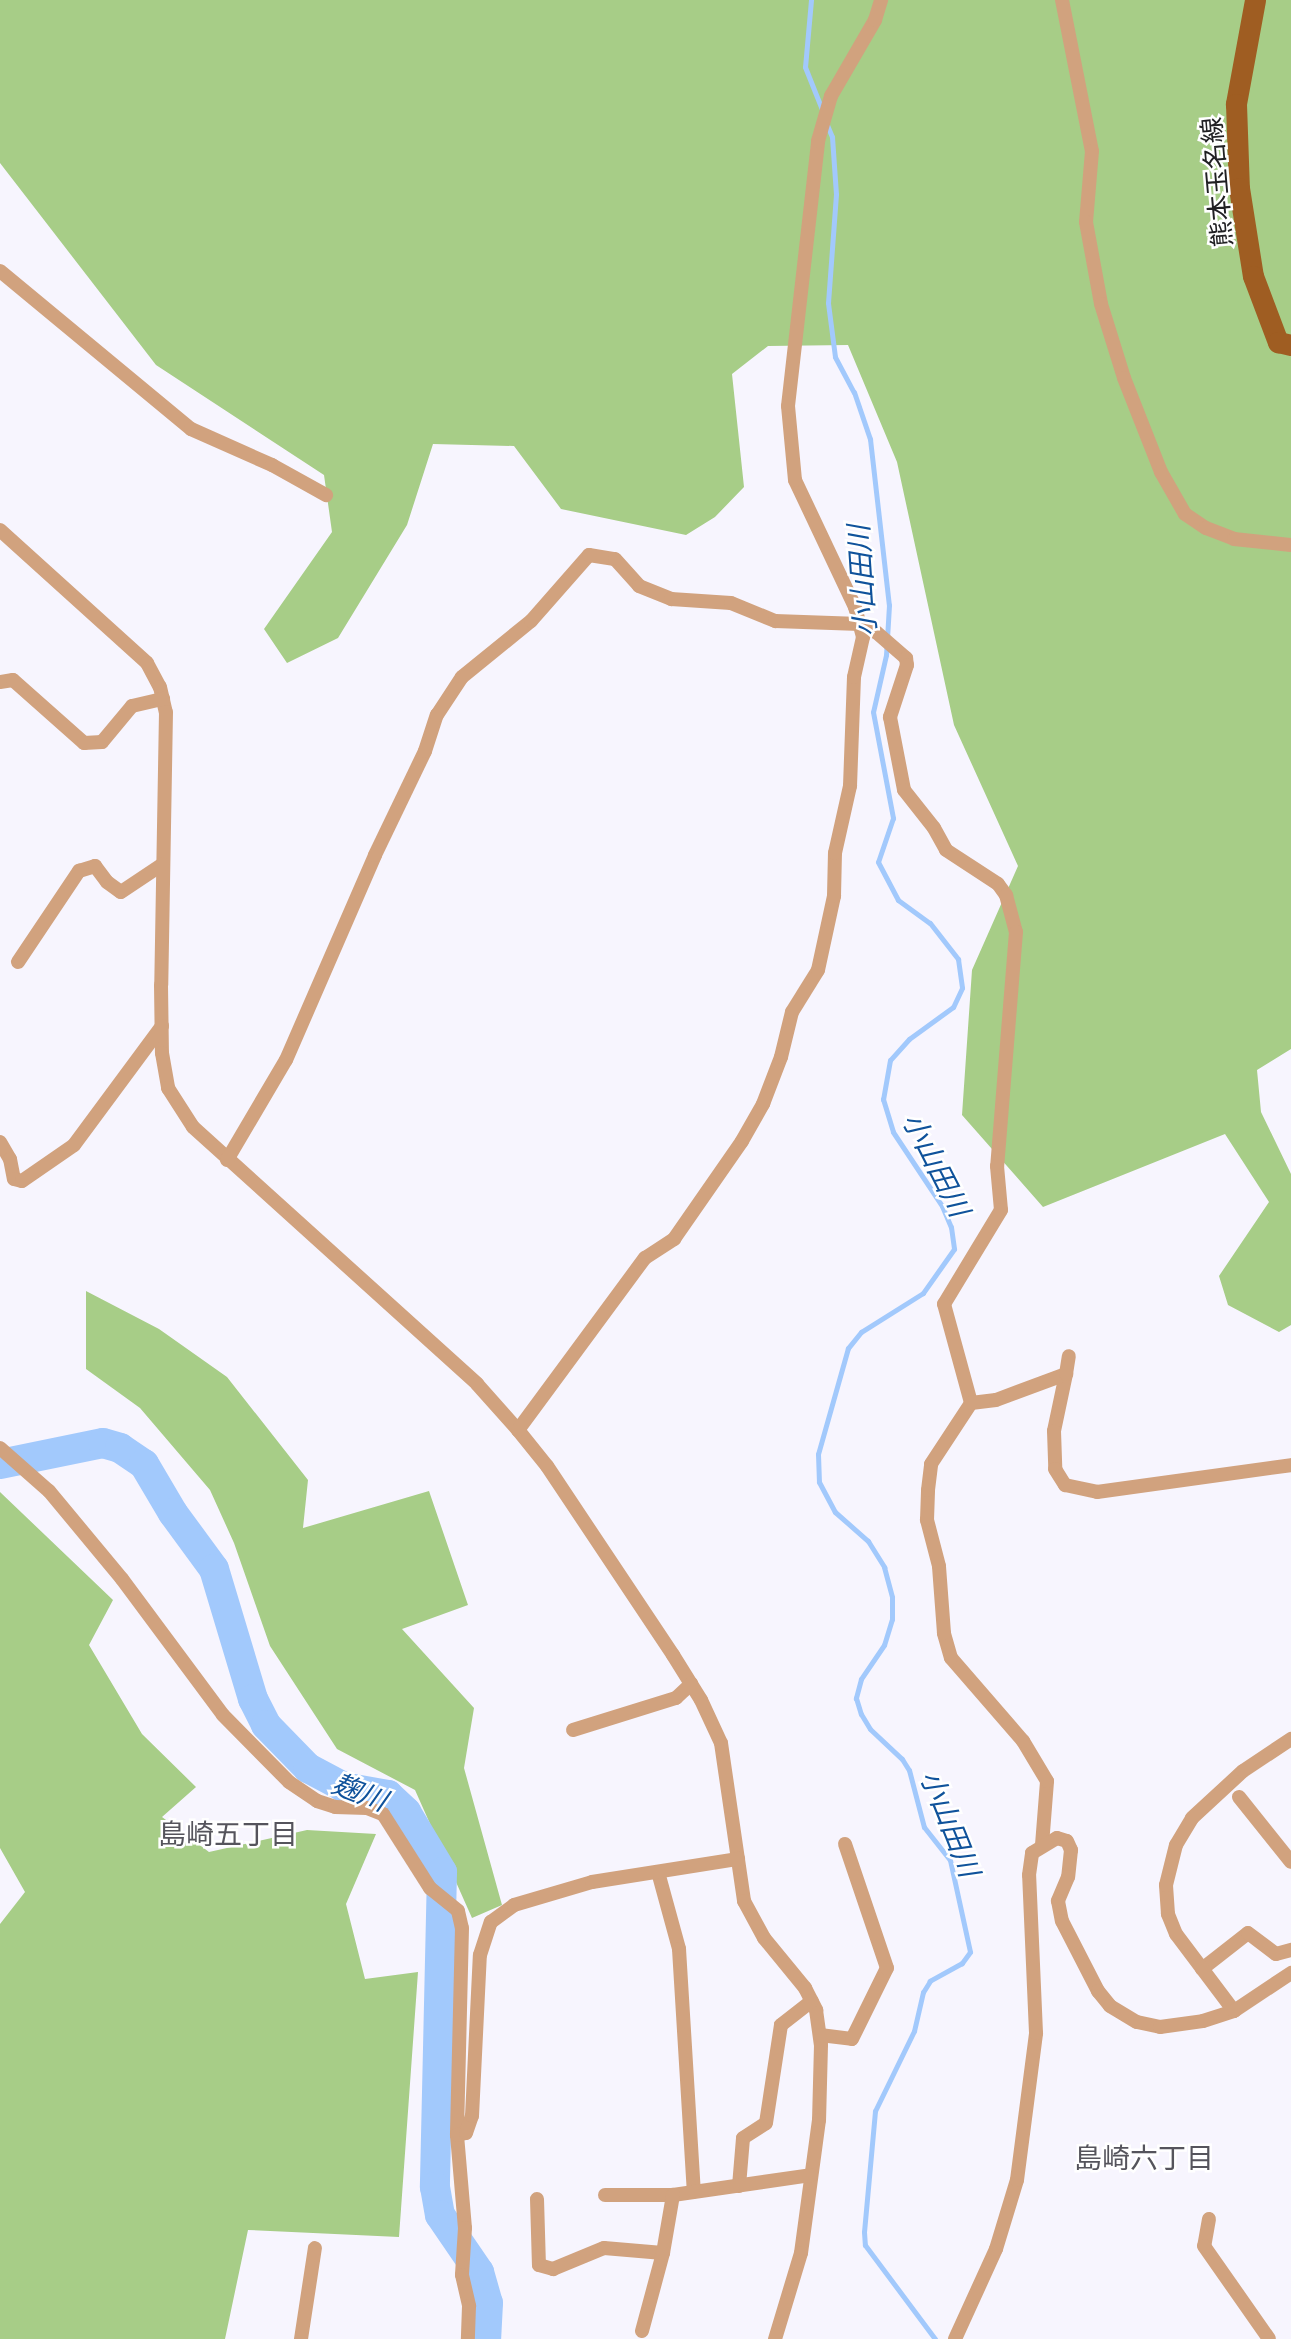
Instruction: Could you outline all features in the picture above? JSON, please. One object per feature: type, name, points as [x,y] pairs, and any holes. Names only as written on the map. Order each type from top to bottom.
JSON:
[{"type":"main road","name":"熊本玉名線","points":[[1255,0],[1236,104],[1240,188],[1256,287],[1278,342],[1291,345]]},
{"type":"street","points":[[518,1430],[645,1258],[674,1239],[742,1141],[763,1104],[781,1057],[792,1012],[818,970],[834,896],[835,853],[850,786],[853,677],[863,637],[855,607],[795,480],[789,446],[788,406],[818,141],[831,96],[874,20],[881,0]]},
{"type":"street","points":[[1062,0],[1092,151],[1086,222],[1101,304],[1125,378],[1161,472],[1185,514],[1206,528],[1234,539],[1291,545]]},
{"type":"street","points":[[0,271],[191,429],[272,465],[326,495]]},
{"type":"street","points":[[0,530],[147,663],[163,699],[166,712],[162,1026],[168,1088],[193,1127],[477,1384],[518,1430],[547,1466],[691,1684],[721,1743],[744,1901],[764,1938],[806,1988],[820,2035],[819,2120],[801,2253],[775,2339]]},
{"type":"street","points":[[227,1160],[286,1060],[375,855],[425,751],[438,715],[462,677],[531,621],[589,555],[615,559],[639,586],[671,599],[731,603],[775,621],[860,624],[876,632],[906,657],[907,665],[890,717],[904,790],[934,828],[946,850],[998,884],[1006,895],[1016,932],[997,1167],[1001,1210],[944,1304],[971,1403],[931,1464],[927,1520],[939,1566],[944,1633],[951,1658],[1023,1741],[1047,1781],[1042,1845]]},
{"type":"street","points":[[0,682],[13,680],[84,743],[102,742],[132,706],[163,699]]},
{"type":"street","points":[[18,962],[79,871],[95,866],[107,882],[121,892],[163,864]]},
{"type":"street","points":[[0,1142],[10,1159],[14,1180],[22,1181],[74,1145],[162,1026]]},
{"type":"street","points":[[1069,1356],[1054,1431],[1055,1469],[1065,1485],[1097,1492],[1291,1465]]},
{"type":"street","points":[[971,1403],[996,1400],[1066,1374]]},
{"type":"street","points":[[4,1451],[49,1491],[122,1580],[223,1715],[289,1782],[317,1801],[335,1807],[367,1808],[383,1814],[430,1888],[455,1906],[463,1928],[457,2135],[465,2228],[462,2275],[469,2306],[468,2339]]},
{"type":"street","points":[[573,1730],[676,1698],[691,1684]]},
{"type":"street","points":[[1234,2011],[1176,1934],[1168,1914],[1166,1885],[1176,1845],[1192,1818],[1233,1781],[1291,1739]]},
{"type":"street","points":[[1239,1797],[1291,1862]]},
{"type":"street","points":[[955,2339],[996,2249],[1017,2180],[1036,2033],[1029,1862],[1032,1853],[1057,1838],[1067,1841],[1071,1850],[1068,1877],[1058,1901],[1062,1921],[1098,1991],[1111,2006],[1137,2022],[1160,2027],[1203,2021],[1234,2011],[1291,1973]]},
{"type":"street","points":[[820,2035],[852,2039],[887,1968],[845,1844]]},
{"type":"street","points":[[457,2135],[466,2133],[472,2116],[480,1955],[491,1922],[514,1905],[592,1882],[738,1859]]},
{"type":"street","points":[[658,1872],[679,1949],[694,2192]]},
{"type":"street","points":[[1202,1969],[1248,1933],[1276,1954],[1291,1950]]},
{"type":"street","points":[[740,2186],[743,2138],[766,2123],[781,2025],[811,2001]]},
{"type":"street","points":[[606,2195],[673,2195],[811,2175]]},
{"type":"street","points":[[642,2331],[663,2253],[673,2195]]},
{"type":"street","points":[[537,2199],[538,2265],[553,2269],[604,2248],[663,2253]]},
{"type":"street","points":[[1209,2219],[1204,2246],[1269,2339]]},
{"type":"street","points":[[302,2339],[315,2248]]},
{"type":"green space","points":[[0,0],[1291,0],[1291,1049],[1257,1070],[1261,1112],[1291,1174],[1291,1325],[1279,1332],[1228,1305],[1219,1276],[1269,1202],[1225,1134],[1043,1207],[962,1115],[972,970],[1018,866],[954,725],[897,462],[848,345],[768,346],[732,374],[744,487],[715,517],[686,535],[561,509],[514,446],[433,444],[407,525],[338,638],[287,663],[264,629],[332,532],[324,475],[156,365],[0,163]]},
{"type":"green space","points":[[86,1291],[159,1329],[227,1377],[308,1480],[303,1528],[429,1491],[468,1605],[402,1629],[474,1708],[464,1768],[502,1905],[472,1918],[415,1790],[337,1749],[270,1646],[234,1543],[210,1490],[140,1408],[86,1369]]},
{"type":"green space","points":[[0,1492],[113,1600],[89,1645],[142,1734],[196,1787],[162,1817],[209,1852],[307,1830],[376,1834],[346,1904],[365,1979],[418,1972],[399,2237],[248,2230],[225,2339],[0,2339],[0,1924],[25,1892],[0,1848]]},
{"type":"waterway","name":"小山田川","points":[[811,0],[805,67],[823,112]]},
{"type":"waterway","name":"小山田川","points":[[827,125],[832,137],[836,194],[828,303],[835,357],[854,392],[870,439],[889,605],[886,655],[873,712],[893,818],[878,862],[898,900],[930,923],[958,959],[962,988],[953,1007],[909,1039],[890,1060],[883,1099],[893,1132],[942,1206],[951,1227],[954,1249],[923,1293],[861,1332],[848,1348],[818,1454],[819,1482],[835,1512],[868,1541],[884,1567],[892,1597],[892,1619],[884,1645],[861,1679],[856,1698],[870,1729],[902,1759],[909,1770],[924,1827],[950,1860],[970,1952],[962,1963],[930,1981],[923,1992],[914,2031],[875,2111],[864,2232],[865,2245],[935,2339]]},
{"type":"waterway","name":"麹川","points":[[0,1464],[103,1443],[120,1448],[144,1464],[173,1513],[214,1569],[253,1699],[266,1725],[308,1768],[343,1787],[388,1795],[406,1812],[442,1872],[435,2187],[440,2215],[479,2272],[488,2303],[486,2339]]},
{"type":"district","name":"島崎五丁目","points":[[228,1833]]},
{"type":"district","name":"島崎六丁目","points":[[1144,2157]]}]
